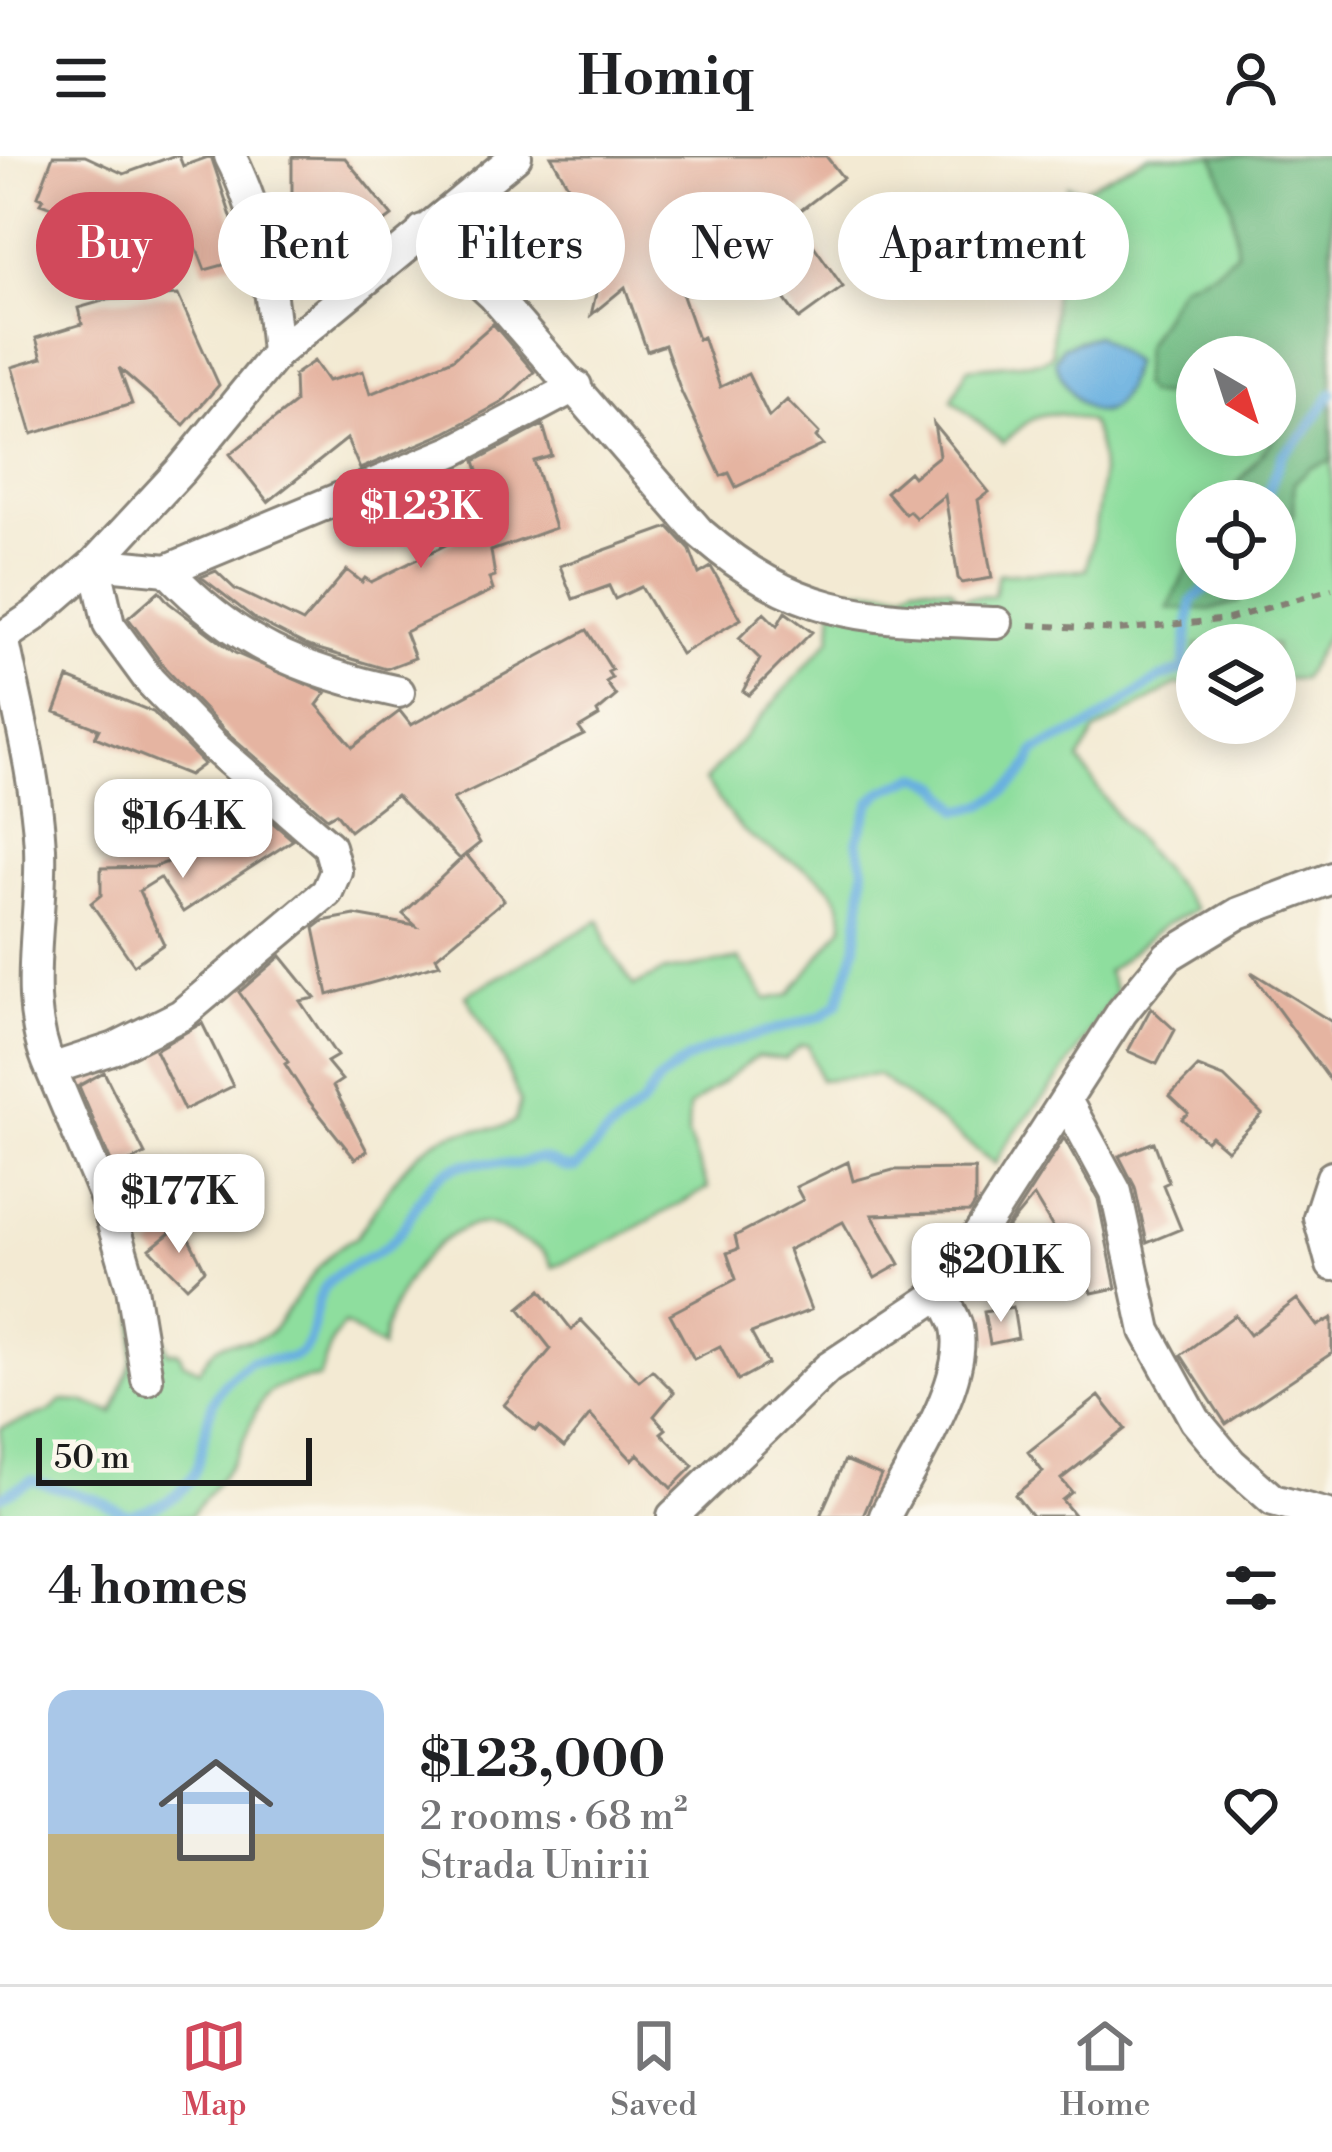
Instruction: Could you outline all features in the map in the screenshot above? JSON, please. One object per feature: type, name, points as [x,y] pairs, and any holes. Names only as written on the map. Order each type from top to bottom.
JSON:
[{"type":"street","points":[[230,156],[247,189],[263,244],[277,353]]},
{"type":"street","points":[[471,192],[516,156]]},
{"type":"street","points":[[147,1379],[132,1288],[105,1197],[39,1041],[37,798],[1,638],[95,563],[182,469],[277,353],[416,236]]},
{"type":"street","points":[[498,300],[700,533],[740,568],[802,600],[872,618],[997,622]]},
{"type":"street","points":[[95,563],[166,570],[453,451],[576,386]]},
{"type":"street","points":[[52,1069],[116,1048],[181,1016],[327,892],[336,872],[329,846],[212,746],[150,681],[109,625],[95,563]]},
{"type":"street","points":[[166,570],[203,608],[283,658],[346,681],[399,692]]},
{"type":"street","points":[[673,1516],[828,1368],[941,1293],[1122,1012],[1168,956],[1239,914],[1332,878]]},
{"type":"street","points":[[1067,1102],[1116,1192],[1146,1331],[1195,1420],[1231,1463],[1273,1500],[1332,1516]]},
{"type":"street","points":[[1332,1177],[1319,1216],[1332,1265]]},
{"type":"street","points":[[885,1516],[954,1379],[957,1324],[941,1293]]},
{"type":"path","points":[[997,622],[1141,628],[1229,619],[1332,590]]},
{"type":"green space","points":[[1148,156],[1332,156],[1332,612],[1329,632],[1302,679],[1296,679],[1296,624],[1176,624],[1176,685],[1095,732],[1079,760],[1116,815],[1196,909],[1163,926],[1107,972],[1116,991],[1066,1069],[995,1164],[878,1075],[820,1080],[808,1045],[801,1045],[785,1059],[757,1056],[689,1107],[688,1136],[708,1188],[614,1240],[553,1267],[539,1248],[486,1224],[456,1232],[425,1257],[400,1292],[382,1348],[344,1324],[333,1339],[319,1378],[284,1385],[266,1396],[230,1465],[190,1516],[0,1516],[1,1428],[49,1412],[62,1401],[83,1402],[113,1413],[132,1360],[141,1266],[168,1352],[179,1352],[183,1362],[199,1370],[223,1344],[271,1332],[320,1266],[356,1238],[396,1178],[421,1151],[451,1134],[500,1128],[515,1121],[520,1101],[466,995],[600,920],[607,945],[634,986],[662,972],[739,959],[767,999],[789,995],[843,926],[841,908],[823,880],[746,833],[705,781],[831,638],[834,588],[905,591],[915,584],[950,587],[958,598],[994,596],[998,574],[1086,570],[1101,476],[1089,422],[1061,414],[1042,415],[1003,443],[952,400],[967,368],[1043,361],[1052,355],[1053,300],[1129,300],[1129,192],[1067,192],[1068,185],[1081,190]]},
{"type":"green space","points":[[1214,156],[1328,156],[1332,167],[1332,461],[1310,468],[1296,481],[1241,480],[1260,456],[1296,456],[1296,336],[1176,336],[1176,395],[1147,394],[1141,384],[1144,347],[1181,284],[1212,272],[1237,252],[1232,208]]},
{"type":"green space","points":[[1176,592],[1176,600],[1239,600],[1210,610],[1168,609]]},
{"type":"water","points":[[1096,335],[1133,362],[1115,404],[1094,412],[1075,397],[1055,361],[1062,347]]},
{"type":"building","points":[[53,156],[85,156],[124,174],[173,156],[179,156],[183,166],[211,156],[223,192],[218,192],[218,266],[205,270],[194,241],[194,192],[40,192]]},
{"type":"building","points":[[551,156],[826,156],[843,178],[814,200],[814,192],[649,192],[649,300],[684,300],[720,387],[748,374],[769,417],[787,400],[819,433],[816,437],[823,445],[736,487],[729,473],[721,476],[665,345],[647,351],[625,287],[625,192],[572,192]]},
{"type":"building","points":[[292,157],[345,158],[373,192],[292,192]]},
{"type":"building","points":[[814,246],[838,280],[838,291],[799,319],[785,300],[814,300]]},
{"type":"building","points":[[106,300],[180,300],[219,385],[184,425],[119,368],[132,404],[32,434],[12,367],[42,358],[36,338],[82,324],[78,308]]},
{"type":"building","points":[[595,300],[609,300],[591,315]]},
{"type":"building","points":[[493,324],[534,372],[501,403],[445,433],[360,469],[347,439],[268,502],[230,454],[295,403],[294,375],[314,361],[328,381],[363,371],[370,394],[453,359]]},
{"type":"building","points":[[934,424],[989,492],[978,500],[992,578],[962,583],[958,578],[945,495],[916,518],[909,511],[905,514],[886,492],[909,472],[913,477],[939,456]]},
{"type":"building","points":[[543,425],[552,456],[534,461],[555,528],[491,551],[493,590],[405,632],[415,658],[386,669],[308,646],[255,619],[201,577],[216,571],[235,589],[303,622],[347,570],[362,582],[365,578],[371,582],[494,521],[475,461]]},
{"type":"building","points":[[669,527],[690,550],[699,574],[711,567],[741,619],[681,654],[641,587],[615,599],[609,586],[573,599],[560,566]]},
{"type":"building","points":[[159,591],[235,653],[326,693],[317,705],[353,747],[400,711],[411,725],[587,630],[612,670],[606,682],[616,696],[597,712],[599,716],[579,728],[584,735],[453,799],[480,843],[460,859],[396,795],[350,831],[336,813],[327,818],[225,731],[165,668],[128,618]]},
{"type":"building","points":[[785,612],[812,632],[749,695],[743,691],[760,659],[739,638],[764,613],[777,626]]},
{"type":"building","points":[[68,678],[153,712],[204,764],[189,775],[95,737],[99,729],[55,712]]},
{"type":"building","points":[[257,809],[293,840],[183,912],[160,878],[139,891],[164,944],[134,965],[91,903],[101,895],[101,868],[154,867],[187,855]]},
{"type":"building","points":[[466,854],[504,900],[436,957],[440,964],[328,995],[314,928],[323,921],[355,915],[416,926],[403,914]]},
{"type":"building","points":[[281,956],[315,998],[300,1001],[337,1056],[327,1062],[342,1080],[333,1086],[367,1151],[355,1159],[309,1101],[239,992]]},
{"type":"building","points":[[1252,974],[1332,1022],[1332,1083]]},
{"type":"building","points":[[1151,1008],[1175,1030],[1157,1064],[1128,1051]]},
{"type":"building","points":[[202,1023],[233,1086],[184,1110],[155,1050]]},
{"type":"building","points":[[1198,1067],[1224,1077],[1262,1114],[1227,1150],[1211,1136],[1206,1141],[1182,1119],[1188,1113],[1170,1096]]},
{"type":"building","points":[[104,1072],[145,1154],[114,1169],[79,1086]]},
{"type":"building","points":[[1064,1138],[1098,1199],[1116,1288],[1092,1293],[1034,1196],[1001,1236]]},
{"type":"building","points":[[1154,1142],[1169,1182],[1163,1185],[1181,1229],[1147,1243],[1135,1187],[1119,1156]]},
{"type":"building","points":[[848,1162],[853,1181],[893,1170],[975,1169],[975,1204],[970,1212],[872,1215],[900,1264],[875,1278],[843,1222],[788,1250],[811,1310],[751,1333],[768,1364],[738,1380],[720,1346],[694,1359],[670,1314],[736,1279],[727,1253],[738,1249],[735,1236],[803,1200],[796,1187]]},
{"type":"building","points":[[181,1224],[205,1270],[187,1287],[150,1249]]},
{"type":"building","points":[[541,1290],[572,1330],[581,1320],[639,1381],[652,1370],[674,1392],[654,1416],[666,1429],[661,1433],[693,1466],[671,1488],[638,1454],[632,1460],[590,1415],[564,1447],[504,1405],[551,1349],[519,1308]]},
{"type":"building","points":[[1297,1299],[1317,1326],[1332,1318],[1332,1353],[1226,1424],[1181,1355],[1235,1315],[1250,1335]]},
{"type":"building","points":[[1013,1307],[1018,1338],[990,1344],[984,1312]]},
{"type":"building","points":[[1099,1396],[1125,1429],[1061,1479],[1072,1492],[1062,1500],[1075,1516],[1032,1516],[1015,1495],[1043,1472],[1028,1452]]},
{"type":"building","points":[[845,1460],[881,1475],[863,1516],[820,1516]]},
{"type":"waterway","points":[[1273,480],[1282,455],[1305,433],[1332,393]]},
{"type":"waterway","points":[[0,1497],[32,1480],[98,1500],[128,1515],[165,1502],[190,1481],[211,1409],[224,1385],[251,1361],[291,1358],[303,1350],[330,1281],[389,1244],[441,1174],[469,1163],[516,1164],[538,1159],[576,1168],[642,1105],[659,1080],[685,1061],[711,1048],[822,1016],[838,1003],[856,947],[864,868],[857,841],[871,802],[881,792],[918,776],[940,786],[960,810],[995,798],[1016,782],[1035,751],[1090,726],[1160,678],[1183,670],[1193,600]]}]
